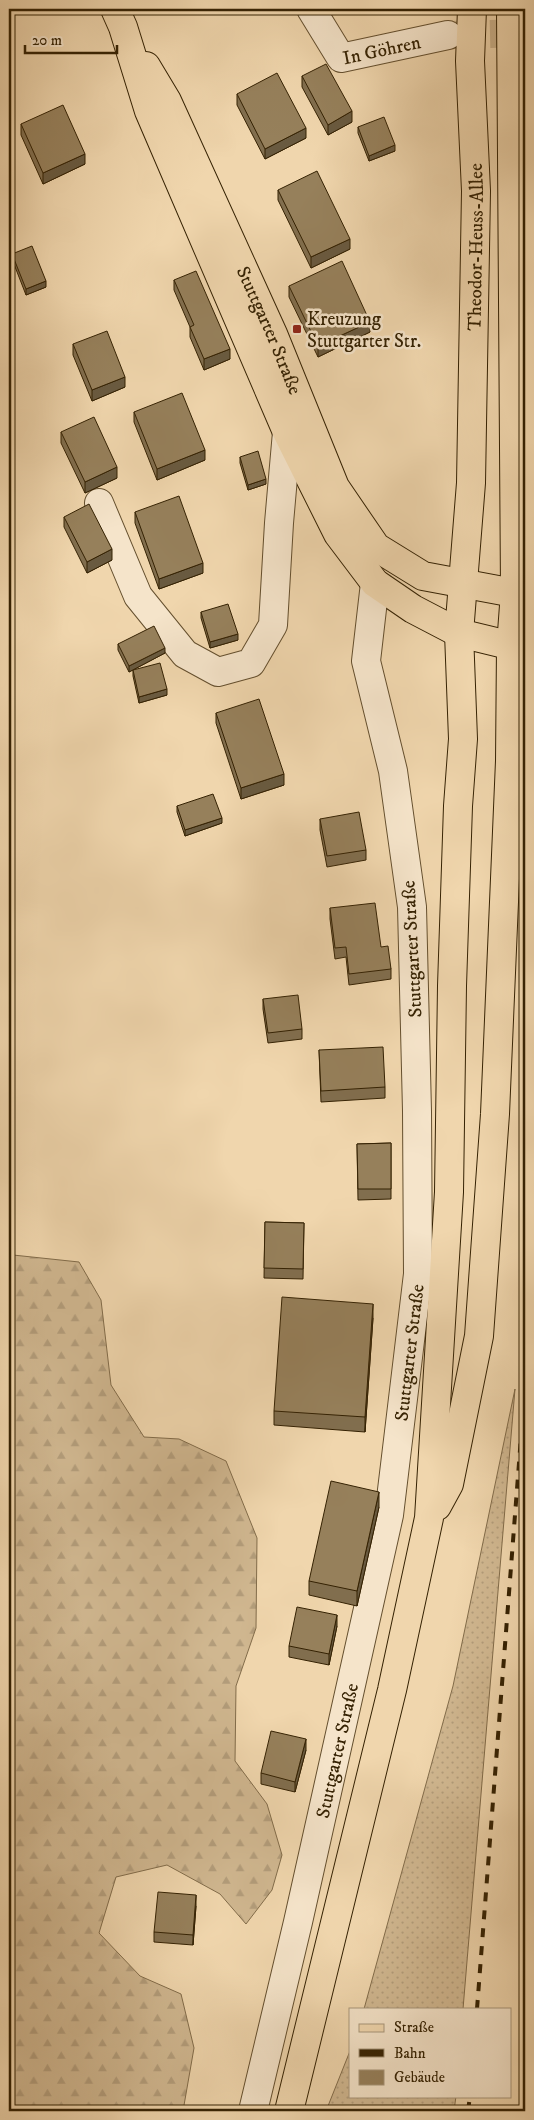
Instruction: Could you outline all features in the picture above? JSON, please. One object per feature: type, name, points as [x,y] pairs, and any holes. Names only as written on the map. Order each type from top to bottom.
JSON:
[{"type":"main road","name":"Theodor-Heuss-Allee","points":[[430,1518],[449,1192],[452,986],[458,806],[463,739],[459,633],[471,483],[476,191],[470,61],[472,9]]},
{"type":"main road","name":"Theodor-Heuss-Allee","points":[[430,1518],[449,1484],[479,1336],[496,1104],[509,780],[520,593],[511,9]]},
{"type":"main road","name":"Stuttgarter Straße","points":[[119,18],[167,101],[273,334],[335,487],[376,547],[422,576],[520,593]]},
{"type":"main road","name":"Stuttgarter Straße","points":[[119,18],[149,111],[287,432],[338,534],[375,584],[459,633],[518,648]]},
{"type":"main road","points":[[288,2111],[394,1681],[430,1518]]},
{"type":"street","name":"In Göhren","points":[[311,9],[341,58],[448,35]]},
{"type":"street","name":"Stuttgarter Straße","points":[[99,503],[138,596],[185,654],[218,672],[252,663],[273,626],[278,523],[287,432]]},
{"type":"street","name":"Stuttgarter Straße","points":[[253,2111],[298,1922],[389,1515],[418,1274],[417,1111],[412,907],[393,771],[366,661],[375,584]]},
{"type":"green space","points":[[13,1255],[79,1262],[101,1300],[111,1385],[144,1437],[179,1439],[226,1461],[257,1538],[256,1628],[236,1686],[235,1761],[267,1804],[282,1855],[272,1890],[246,1924],[220,1894],[167,1865],[116,1877],[99,1933],[140,1976],[181,1994],[194,2048],[183,2111],[9,2111],[9,1259]]},
{"type":"green space","points":[[515,1389],[463,2008],[364,2008],[453,1686]]},
{"type":"green space","points":[[349,2054],[349,2098],[456,2098],[454,2111],[326,2111]]},
{"type":"building","points":[[326,64],[352,111],[328,125],[302,76]]},
{"type":"building","points":[[277,73],[306,128],[265,149],[237,94]]},
{"type":"building","points":[[63,105],[85,154],[43,173],[21,124]]},
{"type":"building","points":[[384,117],[395,145],[369,156],[358,127]]},
{"type":"building","points":[[317,171],[350,239],[311,257],[278,190]]},
{"type":"building","points":[[32,246],[46,281],[26,289],[12,254]]},
{"type":"building","points":[[342,261],[370,322],[318,346],[289,286]]},
{"type":"building","points":[[196,271],[230,349],[204,359],[190,327],[194,325],[174,280]]},
{"type":"building","points":[[107,331],[125,377],[92,390],[73,344]]},
{"type":"building","points":[[182,393],[205,450],[157,469],[134,412]]},
{"type":"building","points":[[94,417],[117,467],[85,482],[61,432]]},
{"type":"building","points":[[258,451],[266,479],[248,485],[240,457]]},
{"type":"building","points":[[179,496],[203,563],[159,579],[135,512]]},
{"type":"building","points":[[89,504],[112,549],[87,562],[64,517]]},
{"type":"building","points":[[228,604],[238,634],[210,642],[201,612]]},
{"type":"building","points":[[154,626],[165,648],[129,666],[118,644]]},
{"type":"building","points":[[160,663],[167,689],[139,697],[133,670]]},
{"type":"building","points":[[259,699],[284,774],[241,788],[216,713]]},
{"type":"building","points":[[213,794],[222,818],[185,830],[177,806]]},
{"type":"building","points":[[359,812],[366,850],[327,856],[320,819]]},
{"type":"building","points":[[375,903],[381,947],[388,946],[391,969],[349,974],[346,947],[335,948],[330,908]]},
{"type":"building","points":[[298,995],[302,1029],[268,1033],[263,999]]},
{"type":"building","points":[[383,1047],[385,1087],[321,1091],[319,1050]]},
{"type":"building","points":[[391,1143],[391,1189],[358,1189],[357,1144]]},
{"type":"building","points":[[265,1222],[304,1223],[303,1269],[264,1268]]},
{"type":"building","points":[[282,1297],[373,1304],[365,1417],[274,1411]]},
{"type":"building","points":[[331,1481],[379,1492],[357,1591],[309,1581]]},
{"type":"building","points":[[297,1607],[337,1615],[329,1654],[289,1646]]},
{"type":"building","points":[[271,1731],[306,1739],[295,1782],[261,1773]]},
{"type":"building","points":[[158,1892],[196,1895],[193,1935],[154,1932]]},
{"type":"tunnel","points":[[448,35],[525,33]]},
{"type":"railway","points":[[477,2008],[525,1385]]},
{"type":"railway","points":[[468,2111],[470,2098]]},
{"type":"place","name":"Kreuzung Stuttgarter Str.","points":[[297,329]]}]
